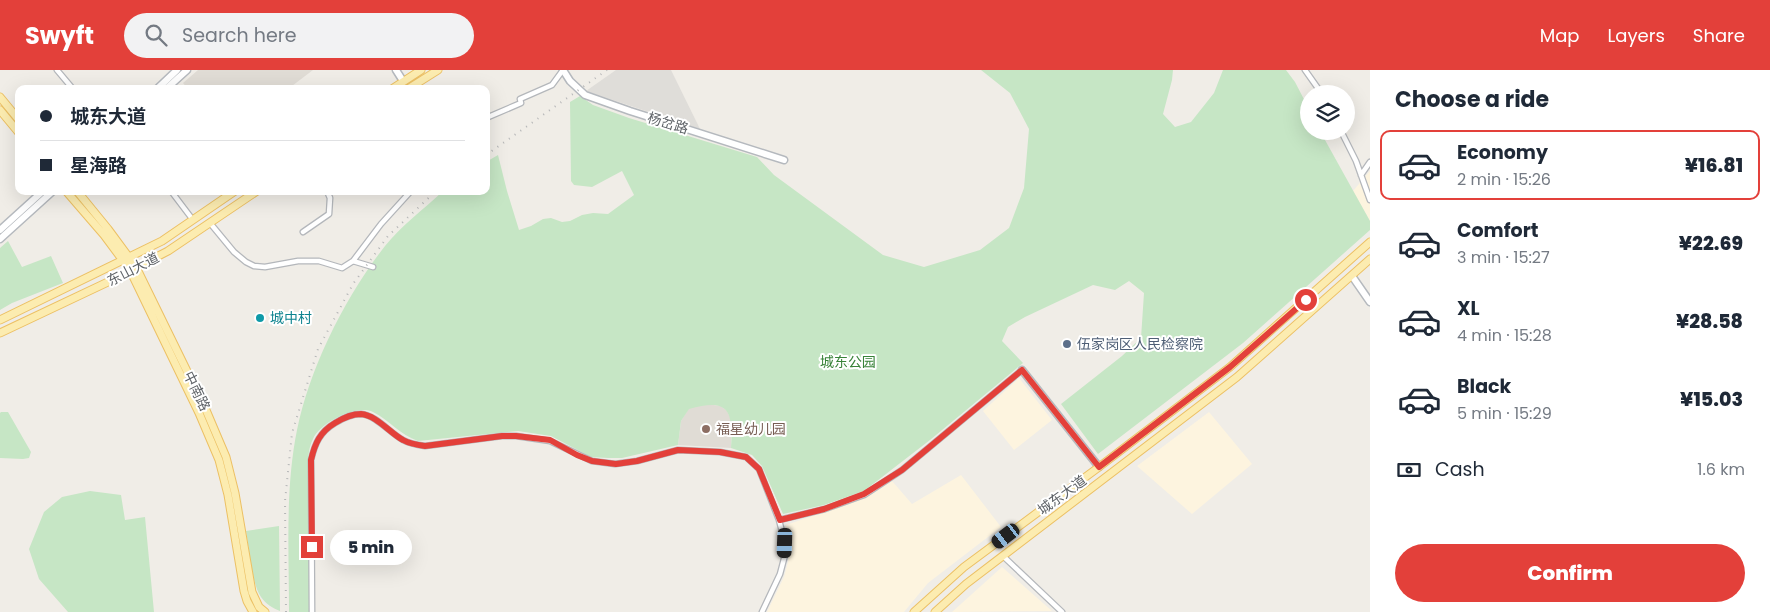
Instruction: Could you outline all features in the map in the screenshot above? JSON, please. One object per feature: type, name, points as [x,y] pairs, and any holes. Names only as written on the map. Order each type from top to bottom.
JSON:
[{"type":"main road","points":[[398,85],[421,70]]},
{"type":"main road","points":[[414,85],[438,70]]},
{"type":"main road","points":[[0,97],[15,115]]},
{"type":"main road","points":[[0,110],[15,128]]},
{"type":"main road","name":"中南路","points":[[69,195],[127,259]]},
{"type":"main road","name":"中南路","points":[[80,195],[133,269],[206,410],[226,456],[235,493],[252,592],[265,612]]},
{"type":"main road","name":"东山大道","points":[[0,320],[162,241],[229,195]]},
{"type":"main road","name":"东山大道","points":[[0,333],[168,251],[251,195]]},
{"type":"main road","name":"城东大道","points":[[914,612],[964,567],[1230,367],[1370,242]]},
{"type":"main road","name":"城东大道","points":[[935,612],[966,584],[1236,377],[1370,259]]},
{"type":"main road","name":"中南路","points":[[133,269],[219,460],[228,495],[244,591],[253,612]]},
{"type":"street","points":[[57,70],[70,85]]},
{"type":"street","points":[[161,85],[177,70]]},
{"type":"street","points":[[170,85],[187,70]]},
{"type":"street","points":[[396,70],[403,81]]},
{"type":"street","points":[[490,116],[521,103],[520,99],[552,85],[563,70]]},
{"type":"street","name":"杨岔路","points":[[563,70],[570,81],[585,95],[784,160]]},
{"type":"street","points":[[1305,70],[1316,85]]},
{"type":"street","points":[[1346,140],[1356,161],[1370,200]]},
{"type":"street","points":[[1361,175],[1370,162]]},
{"type":"street","points":[[0,230],[39,195]]},
{"type":"street","points":[[0,239],[48,195]]},
{"type":"street","points":[[174,195],[193,220]]},
{"type":"street","points":[[304,232],[328,214],[329,195]]},
{"type":"street","points":[[210,223],[234,252],[254,266],[265,267],[298,261],[319,261],[342,268],[353,261],[407,195]]},
{"type":"street","points":[[353,261],[373,268]]},
{"type":"street","points":[[1352,276],[1370,302]]},
{"type":"street","points":[[780,520],[824,509],[864,494],[902,470],[1022,370],[1099,467]]},
{"type":"street","points":[[312,612],[311,460],[314,447],[324,430],[347,417],[361,414],[371,417],[404,440],[425,446],[502,436],[516,436],[550,440],[592,461],[616,464],[637,461],[678,450],[720,452],[746,457],[759,469],[780,520],[784,538],[785,555],[780,574],[762,612]]},
{"type":"street","points":[[1003,556],[1062,612]]},
{"type":"shaded area","points":[[198,70],[313,70],[293,85],[185,85],[183,83]]},
{"type":"shaded area","points":[[616,70],[671,70],[700,129],[586,91]]},
{"type":"shaded area","points":[[1370,171],[1370,221],[1353,191]]},
{"type":"shaded area","points":[[1019,378],[1052,420],[1014,450],[983,411]]},
{"type":"shaded area","name":"福星幼儿园","points":[[706,404],[721,406],[727,411],[731,419],[731,448],[678,445],[681,421],[689,408]]},
{"type":"shaded area","points":[[1209,412],[1252,464],[1192,514],[1137,466]]},
{"type":"shaded area","points":[[961,475],[1001,527],[928,583],[904,612],[767,612],[784,577],[788,562],[789,549],[786,525],[866,498],[892,481],[912,504]]},
{"type":"shaded area","points":[[1002,567],[1052,611],[952,612]]},
{"type":"green space","name":"城东公园","points":[[981,70],[1173,70],[1163,114],[1175,127],[1191,122],[1214,93],[1223,70],[1286,70],[1300,92],[1300,140],[1325,140],[1370,221],[1370,230],[1243,343],[1098,454],[1061,404],[1122,356],[1141,338],[1144,293],[1129,281],[1115,290],[1093,285],[1008,327],[1002,341],[1023,363],[930,440],[864,491],[824,505],[783,514],[762,466],[752,455],[731,448],[729,417],[726,410],[713,405],[689,409],[681,421],[678,445],[622,458],[591,457],[551,436],[518,431],[418,441],[373,412],[366,410],[357,411],[339,416],[317,433],[313,439],[309,455],[311,612],[289,612],[289,498],[293,452],[303,406],[320,358],[343,310],[356,287],[385,246],[439,195],[490,195],[490,160],[498,155],[519,230],[543,219],[551,218],[562,222],[593,213],[608,214],[634,195],[622,171],[592,187],[574,185],[571,181],[570,102],[580,96],[593,105],[629,118],[757,157],[774,175],[883,255],[924,267],[980,250],[1009,228],[1024,188],[1029,129],[1010,93]]},
{"type":"green space","points":[[8,241],[22,267],[51,256],[63,283],[12,303],[0,310],[0,248]]},
{"type":"green space","points":[[1,412],[8,412],[31,452],[29,458],[0,458]]},
{"type":"green space","points":[[90,491],[121,495],[125,520],[145,517],[154,612],[68,612],[39,579],[29,549],[44,512],[62,497]]},
{"type":"green space","points":[[279,526],[280,611],[267,604],[261,597],[255,584],[246,531]]},
{"type":"railway","points":[[490,152],[607,70]]},
{"type":"railway","points":[[286,612],[285,501],[292,433],[318,349],[353,284],[388,236],[432,195]]},
{"type":"place","name":"城中村","points":[[260,318]]},
{"type":"place","name":"伍家岗区人民检察院","points":[[1067,344]]},
{"type":"place","name":"福星幼儿园","points":[[706,429]]},
{"type":"route","points":[[312,547],[311,460],[314,447],[324,430],[347,417],[361,414],[371,417],[404,440],[425,446],[502,436],[516,436],[550,440],[592,461],[616,464],[637,461],[678,450],[720,452],[746,457],[759,469],[780,520],[824,509],[864,494],[902,470],[1022,370],[1099,467],[1230,367],[1306,300]]}]
